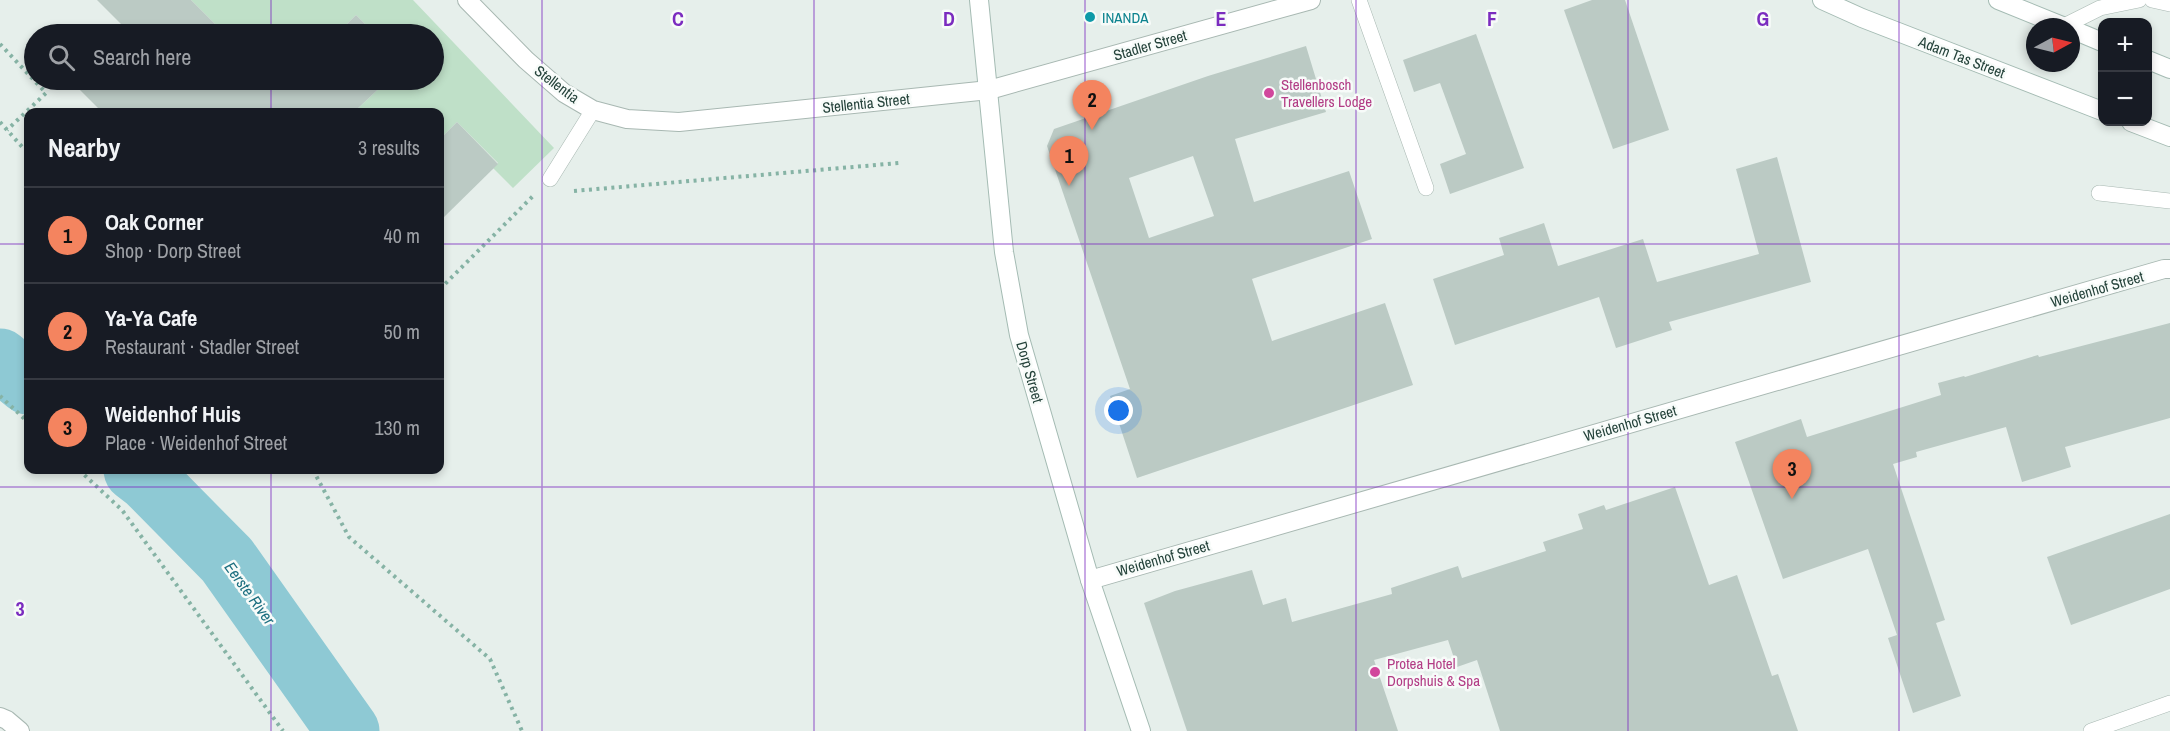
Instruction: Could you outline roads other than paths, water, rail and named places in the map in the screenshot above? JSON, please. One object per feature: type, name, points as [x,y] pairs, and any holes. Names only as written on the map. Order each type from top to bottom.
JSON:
[{"type":"street","name":"Stellentia","points":[[467,0],[526,60],[564,93],[593,110],[627,119],[679,122],[743,116]]},
{"type":"street","name":"Dorp Street","points":[[979,0],[1004,252],[1019,335],[1090,580],[1141,731]]},
{"type":"street","name":"Stadler Street","points":[[988,90],[1311,0]]},
{"type":"street","name":"Adam Tas Street","points":[[1822,0],[1862,18],[2098,109]]},
{"type":"street","points":[[1998,0],[2043,18]]},
{"type":"street","points":[[2080,33],[2098,40]]},
{"type":"street","points":[[2152,62],[2170,69]]},
{"type":"street","name":"Stellentia Street","points":[[743,116],[988,90]]},
{"type":"street","points":[[2142,126],[2170,136]]},
{"type":"street","name":"Weidenhof Street","points":[[1090,580],[2118,282],[2170,269]]},
{"type":"street","points":[[0,717],[8,720],[20,731]]},
{"type":"lane","points":[[1359,0],[1426,188]]},
{"type":"lane","points":[[2080,19],[2100,8],[2139,0]]},
{"type":"lane","points":[[2152,0],[2170,4]]},
{"type":"lane","points":[[550,179],[593,110]]},
{"type":"lane","points":[[2099,193],[2170,201]]},
{"type":"lane","points":[[2091,731],[2170,703]]},
{"type":"waterway","name":"Eerste River","points":[[0,360],[24,380]]},
{"type":"waterway","name":"Eerste River","points":[[140,474],[227,560],[348,731]]},
{"type":"place","name":"INANDA","points":[[1090,17]]},
{"type":"place","name":"Stellenbosch Travellers Lodge","points":[[1269,93]]},
{"type":"place","name":"Ya-Ya Cafe","points":[[1092,130]]},
{"type":"place","name":"Oak Corner","points":[[1069,186]]},
{"type":"place","name":"Weidenhof Huis","points":[[1792,499]]},
{"type":"place","name":"Protea Hotel Dorpshuis & Spa","points":[[1375,672]]}]
